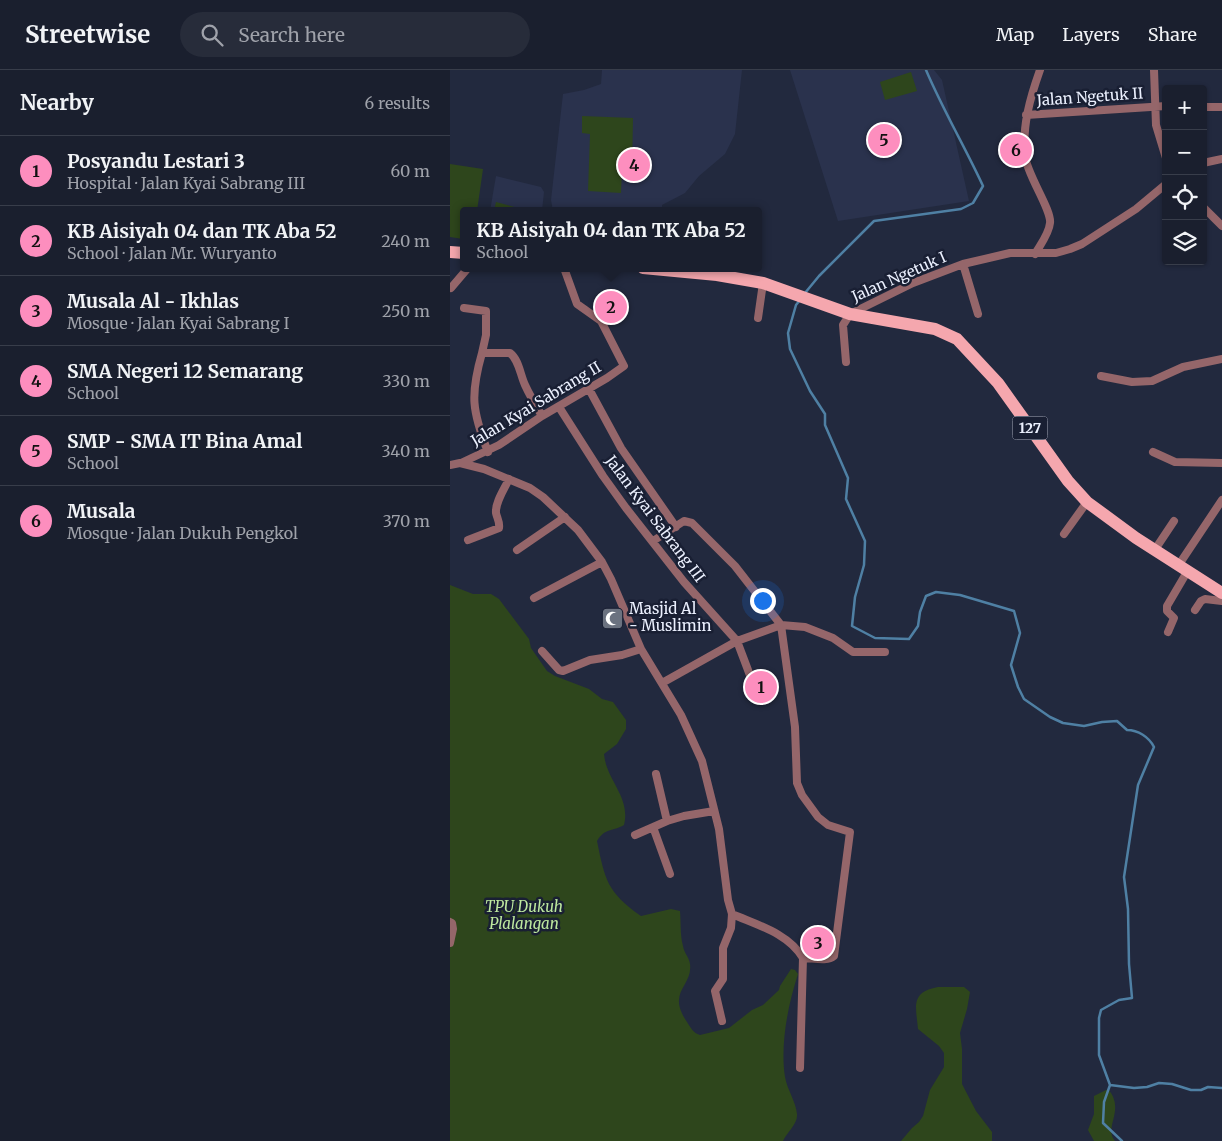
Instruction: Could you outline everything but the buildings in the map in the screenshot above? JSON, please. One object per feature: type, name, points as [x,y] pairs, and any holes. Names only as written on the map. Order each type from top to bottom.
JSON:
[{"type":"main road","name":"127","points":[[685,272],[763,283],[850,314],[935,329],[957,338],[998,383],[1068,481],[1087,502],[1154,551],[1222,593]]},
{"type":"street","points":[[1035,254],[1048,232],[1050,222],[1048,213],[1030,175],[1025,157],[1024,131],[1026,115],[1040,70]]},
{"type":"street","points":[[1154,70],[1156,125],[1162,145]]},
{"type":"street","name":"Jalan Ngetuk II","points":[[1026,115],[1162,106]]},
{"type":"street","points":[[1207,107],[1222,107]]},
{"type":"street","points":[[1207,162],[1222,159]]},
{"type":"street","name":"Jalan Ngetuk I","points":[[846,362],[843,325],[850,314],[913,282],[963,264],[1010,253],[1056,253],[1082,244],[1136,209],[1162,187]]},
{"type":"street","points":[[1207,211],[1222,226]]},
{"type":"street","points":[[963,264],[978,314]]},
{"type":"street","points":[[451,288],[465,272]]},
{"type":"street","name":"Jalan Kyai Sabrang II","points":[[450,465],[488,452],[542,416],[624,366],[601,321],[577,304],[565,272]]},
{"type":"street","points":[[758,318],[763,283]]},
{"type":"street","points":[[464,308],[486,311],[486,335],[474,384],[474,398],[478,426],[488,452]]},
{"type":"street","points":[[482,353],[510,353],[515,358],[524,384],[542,416]]},
{"type":"street","points":[[1101,376],[1132,382],[1152,382],[1183,367],[1222,359]]},
{"type":"street","points":[[589,389],[621,448],[676,526]]},
{"type":"street","name":"Jalan Kyai Sabrang III","points":[[559,407],[603,476],[684,582],[737,641]]},
{"type":"street","points":[[1153,452],[1175,462],[1222,463]]},
{"type":"street","points":[[460,463],[484,469],[530,488],[578,530],[602,562],[641,649],[681,715],[702,761],[719,829],[728,900],[732,914],[731,928],[723,948],[724,975],[715,991],[722,1021]]},
{"type":"street","points":[[468,540],[498,528],[496,511],[509,479]]},
{"type":"street","points":[[1168,632],[1174,618],[1167,611],[1167,606],[1182,569],[1222,500]]},
{"type":"street","points":[[1064,534],[1087,502]]},
{"type":"street","points":[[517,550],[564,517]]},
{"type":"street","points":[[653,541],[684,521],[692,523],[735,566],[781,625],[795,728],[797,783],[802,795],[818,817],[828,825],[850,832],[834,956],[827,959],[803,958]]},
{"type":"street","points":[[1154,551],[1174,521]]},
{"type":"street","points":[[534,598],[602,562]]},
{"type":"street","points":[[1195,610],[1201,601],[1205,599],[1222,601]]},
{"type":"street","points":[[662,682],[737,641],[781,625],[805,626],[833,638],[853,652],[885,652]]},
{"type":"street","points":[[737,641],[751,678]]},
{"type":"street","points":[[542,651],[559,670],[563,671],[590,660],[622,655],[641,649]]},
{"type":"street","points":[[656,774],[667,821]]},
{"type":"street","points":[[635,835],[667,821],[714,811]]},
{"type":"street","points":[[653,827],[670,874]]},
{"type":"street","points":[[732,914],[786,938],[794,945],[803,958],[800,1068]]},
{"type":"street","points":[[450,943],[453,927],[451,922]]},
{"type":"shaded area","points":[[602,70],[742,70],[735,134],[725,154],[699,176],[685,193],[662,205],[662,207],[552,207],[551,200],[563,94],[601,84]]},
{"type":"shaded area","points":[[790,70],[934,70],[942,80],[969,201],[838,221]]},
{"type":"shaded area","points":[[496,176],[541,187],[544,192],[542,207],[491,207]]},
{"type":"green space","points":[[911,72],[917,91],[885,100],[880,82]]},
{"type":"green space","points":[[582,116],[633,118],[632,170],[622,170],[621,193],[588,191],[590,134],[582,133]]},
{"type":"green space","points":[[450,164],[483,169],[478,207],[460,207],[460,239],[450,237]]},
{"type":"green space","points":[[496,202],[515,207],[495,207]]},
{"type":"green space","name":"TPU Dukuh Plalangan","points":[[450,585],[473,594],[491,594],[499,599],[529,639],[531,648],[547,671],[589,689],[602,699],[613,702],[626,720],[626,729],[617,744],[604,754],[609,772],[624,806],[624,825],[606,832],[597,841],[605,876],[621,900],[641,916],[671,909],[680,911],[682,942],[689,959],[690,972],[682,990],[679,1003],[681,1012],[692,1030],[700,1035],[729,1028],[752,1010],[763,1005],[779,990],[791,969],[795,970],[798,974],[788,1012],[784,1038],[785,1077],[795,1105],[797,1118],[783,1141],[450,1141]]},
{"type":"green space","points":[[964,987],[970,992],[960,1033],[962,1084],[976,1111],[992,1132],[992,1141],[901,1141],[923,1116],[930,1090],[944,1067],[944,1053],[939,1046],[918,1029],[916,1014],[919,997],[929,989]]},
{"type":"green space","points":[[1108,1089],[1115,1104],[1111,1130],[1115,1141],[1094,1141],[1088,1130],[1094,1114],[1094,1096]]},
{"type":"waterway","points":[[805,293],[819,276],[874,221],[961,209],[973,203],[983,186],[926,70]]},
{"type":"waterway","points":[[800,300],[796,305],[788,333],[790,349],[810,391],[825,414],[825,425],[848,478],[846,499],[865,541],[864,565],[855,597],[852,626],[875,638],[909,639],[918,626],[920,612],[926,596],[936,592],[960,595],[1014,611],[1020,633],[1011,665],[1024,699],[1050,717],[1063,723],[1084,726],[1117,721],[1127,730],[1143,735],[1152,743],[1154,747],[1138,785],[1124,877],[1128,909],[1132,998],[1119,1000],[1101,1010],[1099,1018],[1099,1055],[1110,1085],[1134,1088],[1147,1087],[1159,1083],[1172,1084],[1191,1090],[1201,1090],[1208,1087],[1222,1088]]},
{"type":"waterway","points":[[1110,1085],[1104,1102],[1103,1123],[1122,1141]]},
{"type":"place","name":"SMP - SMA IT Bina Amal","points":[[884,140]]},
{"type":"place","name":"Musala","points":[[1016,150]]},
{"type":"place","name":"SMA Negeri 12 Semarang","points":[[634,165]]},
{"type":"place","name":"KB Aisiyah 04 dan TK Aba 52","points":[[611,307]]},
{"type":"place","name":"Masjid Al - Muslimin","points":[[613,618]]},
{"type":"place","name":"Posyandu Lestari 3","points":[[761,687]]},
{"type":"place","name":"Musala Al - Ikhlas","points":[[818,943]]}]
